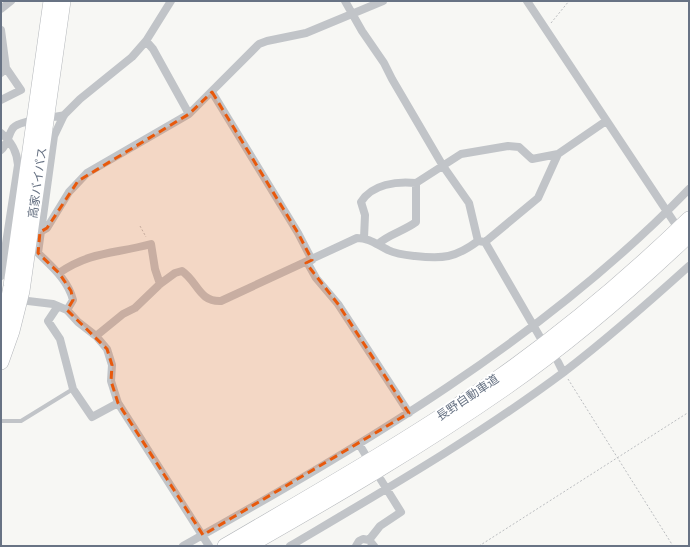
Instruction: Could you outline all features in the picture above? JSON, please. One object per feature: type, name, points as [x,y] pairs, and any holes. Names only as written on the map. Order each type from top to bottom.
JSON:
[{"type":"highway","name":"高家バイパス","points":[[1,362],[12,331],[22,291],[40,120],[50,1]]},
{"type":"highway","name":"高家バイパス","points":[[1,339],[62,1]]},
{"type":"highway","name":"長野自動車道","points":[[225,546],[404,440],[499,377],[598,302],[689,219]]},
{"type":"highway","name":"長野自動車道","points":[[248,546],[409,451],[507,387],[604,312],[689,235]]},
{"type":"street","points":[[1,9],[11,1]]},
{"type":"street","points":[[67,310],[73,300],[71,291],[59,273],[38,253],[54,136],[64,115],[80,99],[132,57],[146,42],[171,1]]},
{"type":"street","points":[[345,1],[362,31],[384,63],[442,166],[469,203],[482,242],[540,337]]},
{"type":"street","points":[[40,232],[47,228],[69,192],[86,173],[189,114],[259,44],[267,41],[306,34],[352,13],[384,1]]},
{"type":"street","points":[[527,1],[674,222]]},
{"type":"street","points":[[1,30],[4,70],[21,90],[1,100]]},
{"type":"street","points":[[146,42],[153,49],[189,114]]},
{"type":"street","points":[[212,92],[298,234],[316,278],[338,304],[409,413]]},
{"type":"street","points":[[1,150],[5,146],[13,127],[21,123],[64,115]]},
{"type":"street","points":[[364,238],[365,214],[361,202],[364,197],[380,187],[399,182],[416,183],[461,154],[508,146],[518,147],[532,159],[558,154],[606,121]]},
{"type":"street","points":[[1,133],[8,138],[14,148],[18,165],[1,276]]},
{"type":"street","points":[[96,336],[123,314],[135,308],[160,284],[176,273],[182,271],[188,275],[206,299],[221,301],[309,261],[350,240],[364,238],[389,251],[401,254],[441,258],[463,252],[482,242],[538,198],[558,154]]},
{"type":"street","points":[[378,244],[385,238],[406,230],[416,222],[416,183]]},
{"type":"street","points":[[183,546],[359,444],[465,376],[533,327],[589,282],[667,212],[689,189]]},
{"type":"street","points":[[59,273],[74,263],[93,255],[151,244],[155,269],[160,284]]},
{"type":"street","points":[[290,546],[387,489],[472,435],[563,372],[635,314],[689,266]]},
{"type":"street","points":[[28,301],[58,306],[67,310],[78,322],[96,336],[107,349],[112,365],[111,381],[118,403],[209,546]]},
{"type":"street","points":[[58,306],[48,320],[60,339],[73,389],[92,417],[118,403]]},
{"type":"street","points":[[558,362],[563,372]]},
{"type":"street","points":[[359,444],[365,454]]},
{"type":"street","points":[[356,546],[361,539],[371,543],[380,526],[401,512],[381,480]]},
{"type":"lane","points":[[2,421],[22,421],[73,389]]},
{"type":"path","points":[[545,28],[569,1]]},
{"type":"path","points":[[140,226],[151,244]]},
{"type":"path","points":[[563,372],[673,546]]},
{"type":"path","points":[[480,546],[689,412]]},
{"type":"highlighted area","points":[[212,92],[298,233],[312,260],[306,263],[338,304],[409,413],[203,535],[118,403],[111,381],[112,365],[107,349],[67,310],[73,300],[71,291],[59,273],[38,253],[40,232],[47,228],[78,181],[189,114]]}]
